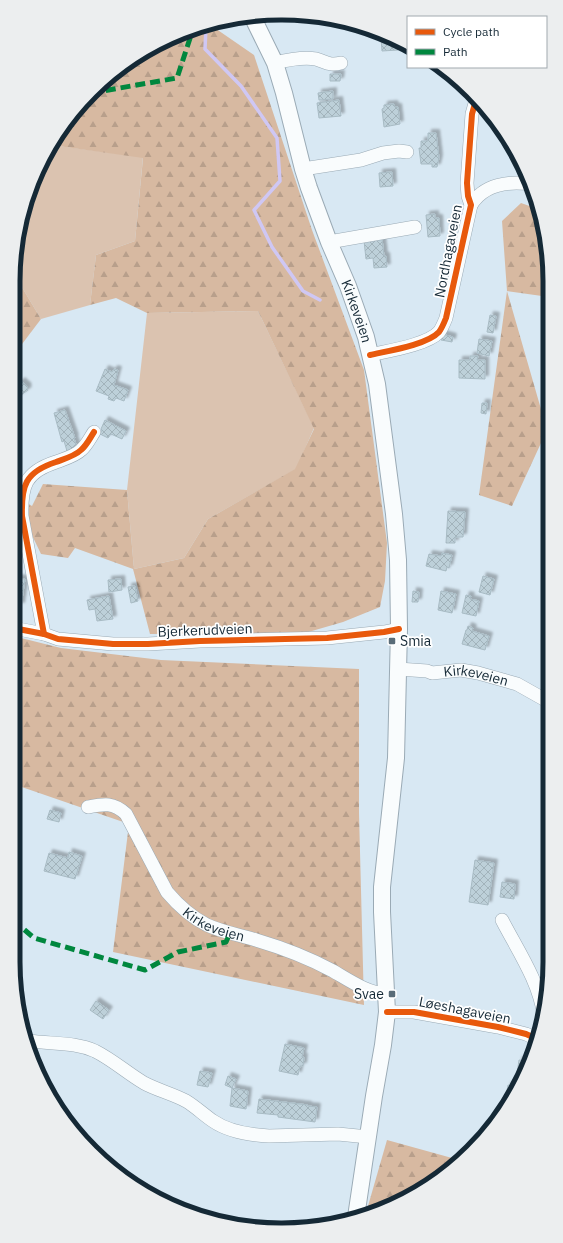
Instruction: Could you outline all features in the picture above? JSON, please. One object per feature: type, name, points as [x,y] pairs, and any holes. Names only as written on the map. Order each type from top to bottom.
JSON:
[{"type":"main road","name":"Kirkeveien","points":[[255,22],[275,63],[303,169],[328,242],[348,286],[366,337],[377,384],[383,422],[398,560],[399,629],[396,758],[382,888],[386,1012],[383,1045],[357,1212]]},
{"type":"street","points":[[275,63],[308,59],[335,65],[341,63]]},
{"type":"street","name":"Nordhagaveien","points":[[370,355],[394,350],[430,339],[439,332],[446,318],[471,205],[468,196],[467,183],[472,114],[474,105]]},
{"type":"street","points":[[303,169],[361,160],[383,153],[399,151],[407,152]]},
{"type":"street","points":[[471,205],[475,199],[486,190],[502,184],[514,182],[524,183]]},
{"type":"street","points":[[328,242],[415,228]]},
{"type":"street","points":[[44,634],[22,516],[23,492],[28,479],[33,473],[44,467],[65,460],[80,451],[94,432]]},
{"type":"street","name":"Bjerkerudveien","points":[[20,629],[44,634],[58,639],[113,644],[148,644],[200,640],[327,638],[399,629]]},
{"type":"street","name":"Kirkeveien","points":[[398,669],[427,671],[432,673],[461,670],[478,673],[517,684],[543,699]]},
{"type":"street","name":"Kirkeveien","points":[[88,808],[103,804],[116,807],[126,814],[167,892],[182,908],[207,925],[309,959],[367,989],[379,994],[386,993]]},
{"type":"street","points":[[502,920],[532,975],[540,1000]]},
{"type":"street","name":"Løeshagaveien","points":[[386,1012],[414,1012],[490,1025],[532,1037]]},
{"type":"street","points":[[33,1041],[71,1044],[95,1051],[145,1084],[187,1102],[218,1124],[235,1131],[258,1135],[338,1134],[368,1137]]},
{"type":"shaded area","points":[[58,146],[143,157],[135,241],[96,255],[90,305],[41,319],[20,284],[22,247],[34,197],[47,166]]},
{"type":"shaded area","points":[[258,311],[314,428],[296,469],[208,519],[184,558],[134,569],[127,490],[147,313]]},
{"type":"green space","points":[[216,29],[254,55],[312,230],[364,370],[387,543],[385,581],[380,607],[343,622],[305,633],[150,634],[133,569],[75,548],[68,558],[41,554],[29,529],[20,526],[20,498],[32,506],[43,484],[127,490],[134,569],[184,558],[208,519],[295,469],[314,429],[258,311],[147,313],[116,298],[90,305],[96,255],[135,241],[143,158],[58,146],[74,122],[109,85],[136,64],[181,40]]},
{"type":"green space","points":[[521,203],[532,207],[538,230],[541,247],[543,297],[507,291],[502,221]]},
{"type":"green space","points":[[20,284],[41,319],[20,347]]},
{"type":"green space","points":[[507,291],[543,416],[543,439],[512,506],[479,495]]},
{"type":"green space","points":[[20,638],[61,648],[161,660],[359,669],[359,813],[364,1005],[113,952],[129,824],[20,786]]},
{"type":"green space","points":[[387,1140],[453,1159],[427,1179],[412,1188],[367,1209]]},
{"type":"building","points":[[381,40],[398,47],[398,50],[382,51]]},
{"type":"building","points":[[330,74],[341,74],[340,81],[330,81]]},
{"type":"building","points":[[333,91],[333,99],[319,100],[318,93]]},
{"type":"building","points":[[339,100],[341,116],[319,118],[317,103]]},
{"type":"building","points":[[394,104],[395,107],[398,107],[400,124],[384,127],[382,109],[384,108],[384,105]]},
{"type":"building","points":[[428,133],[436,133],[439,158],[437,167],[432,167],[432,164],[421,164],[419,148],[421,148],[421,141],[428,141]]},
{"type":"building","points":[[392,172],[393,186],[380,187],[379,173]]},
{"type":"building","points":[[435,214],[435,218],[439,218],[440,236],[428,237],[426,215]]},
{"type":"building","points":[[382,239],[387,267],[374,268],[373,258],[366,259],[364,241]]},
{"type":"building","points":[[490,315],[496,316],[493,333],[487,332]]},
{"type":"building","points":[[442,334],[453,337],[452,342],[441,340]]},
{"type":"building","points":[[479,339],[492,341],[489,356],[477,353]]},
{"type":"building","points":[[470,356],[478,356],[477,360],[485,360],[485,379],[459,378],[459,360],[470,360]]},
{"type":"building","points":[[105,369],[112,372],[114,369],[118,370],[114,385],[128,390],[124,401],[116,398],[114,401],[108,399],[109,396],[96,391]]},
{"type":"building","points":[[22,381],[28,387],[28,390],[20,396],[20,383]]},
{"type":"building","points":[[482,403],[487,403],[486,414],[481,413]]},
{"type":"building","points":[[65,410],[77,448],[67,451],[64,441],[62,442],[54,413]]},
{"type":"building","points":[[105,420],[126,431],[122,439],[111,434],[108,438],[100,434]]},
{"type":"building","points":[[448,511],[465,512],[463,537],[455,537],[455,543],[446,543]]},
{"type":"building","points":[[442,553],[452,555],[449,568],[447,567],[446,571],[426,566],[429,554],[441,556]]},
{"type":"building","points":[[483,576],[494,579],[490,595],[479,592]]},
{"type":"building","points":[[20,578],[25,579],[20,606]]},
{"type":"building","points":[[121,579],[122,590],[109,592],[108,580]]},
{"type":"building","points":[[135,586],[138,601],[131,603],[128,587]]},
{"type":"building","points":[[413,591],[419,592],[418,602],[412,602]]},
{"type":"building","points":[[441,591],[456,594],[452,613],[438,610]]},
{"type":"building","points":[[466,595],[471,596],[470,599],[479,601],[476,616],[462,613]]},
{"type":"building","points":[[109,596],[113,619],[97,621],[95,609],[89,610],[87,600]]},
{"type":"building","points":[[468,626],[473,628],[472,631],[489,636],[485,650],[462,644]]},
{"type":"building","points":[[50,810],[61,813],[59,822],[47,819]]},
{"type":"building","points":[[69,852],[82,856],[75,879],[44,871],[49,853],[68,858]]},
{"type":"building","points":[[475,860],[494,863],[488,905],[469,902]]},
{"type":"building","points":[[502,882],[515,884],[514,899],[500,897]]},
{"type":"building","points":[[96,1001],[109,1010],[103,1019],[90,1010]]},
{"type":"building","points":[[285,1044],[304,1048],[302,1057],[304,1057],[303,1066],[300,1066],[298,1075],[279,1071]]},
{"type":"building","points":[[519,1060],[524,1060],[517,1074]]},
{"type":"building","points":[[200,1071],[212,1073],[208,1087],[197,1085]]},
{"type":"building","points":[[228,1076],[236,1079],[232,1088],[225,1085]]},
{"type":"building","points":[[508,1085],[511,1086],[508,1092],[506,1095]]},
{"type":"building","points":[[232,1088],[248,1091],[246,1109],[230,1106]]},
{"type":"building","points":[[259,1099],[317,1107],[315,1122],[278,1117],[278,1115],[257,1113]]},
{"type":"waterway","points":[[206,31],[205,49],[241,86],[277,138],[280,181],[254,210],[272,247],[303,291],[320,300]]},
{"type":"marked path","points":[[103,91],[177,78],[191,36]]},
{"type":"marked path","points":[[20,926],[34,938],[145,970],[178,952],[226,942],[230,933]]},
{"type":"cycle path","points":[[370,355],[426,341],[439,332],[446,318],[471,205],[468,196],[467,183],[472,114],[474,105]]},
{"type":"cycle path","points":[[44,634],[22,516],[24,488],[31,476],[37,470],[79,452],[94,432]]},
{"type":"cycle path","points":[[20,629],[44,634],[58,639],[113,644],[148,644],[200,641],[327,638],[399,629]]},
{"type":"cycle path","points":[[387,1012],[414,1012],[498,1027],[532,1037]]},
{"type":"place","name":"Smia","points":[[392,641]]},
{"type":"place","name":"Svae","points":[[392,994]]}]
